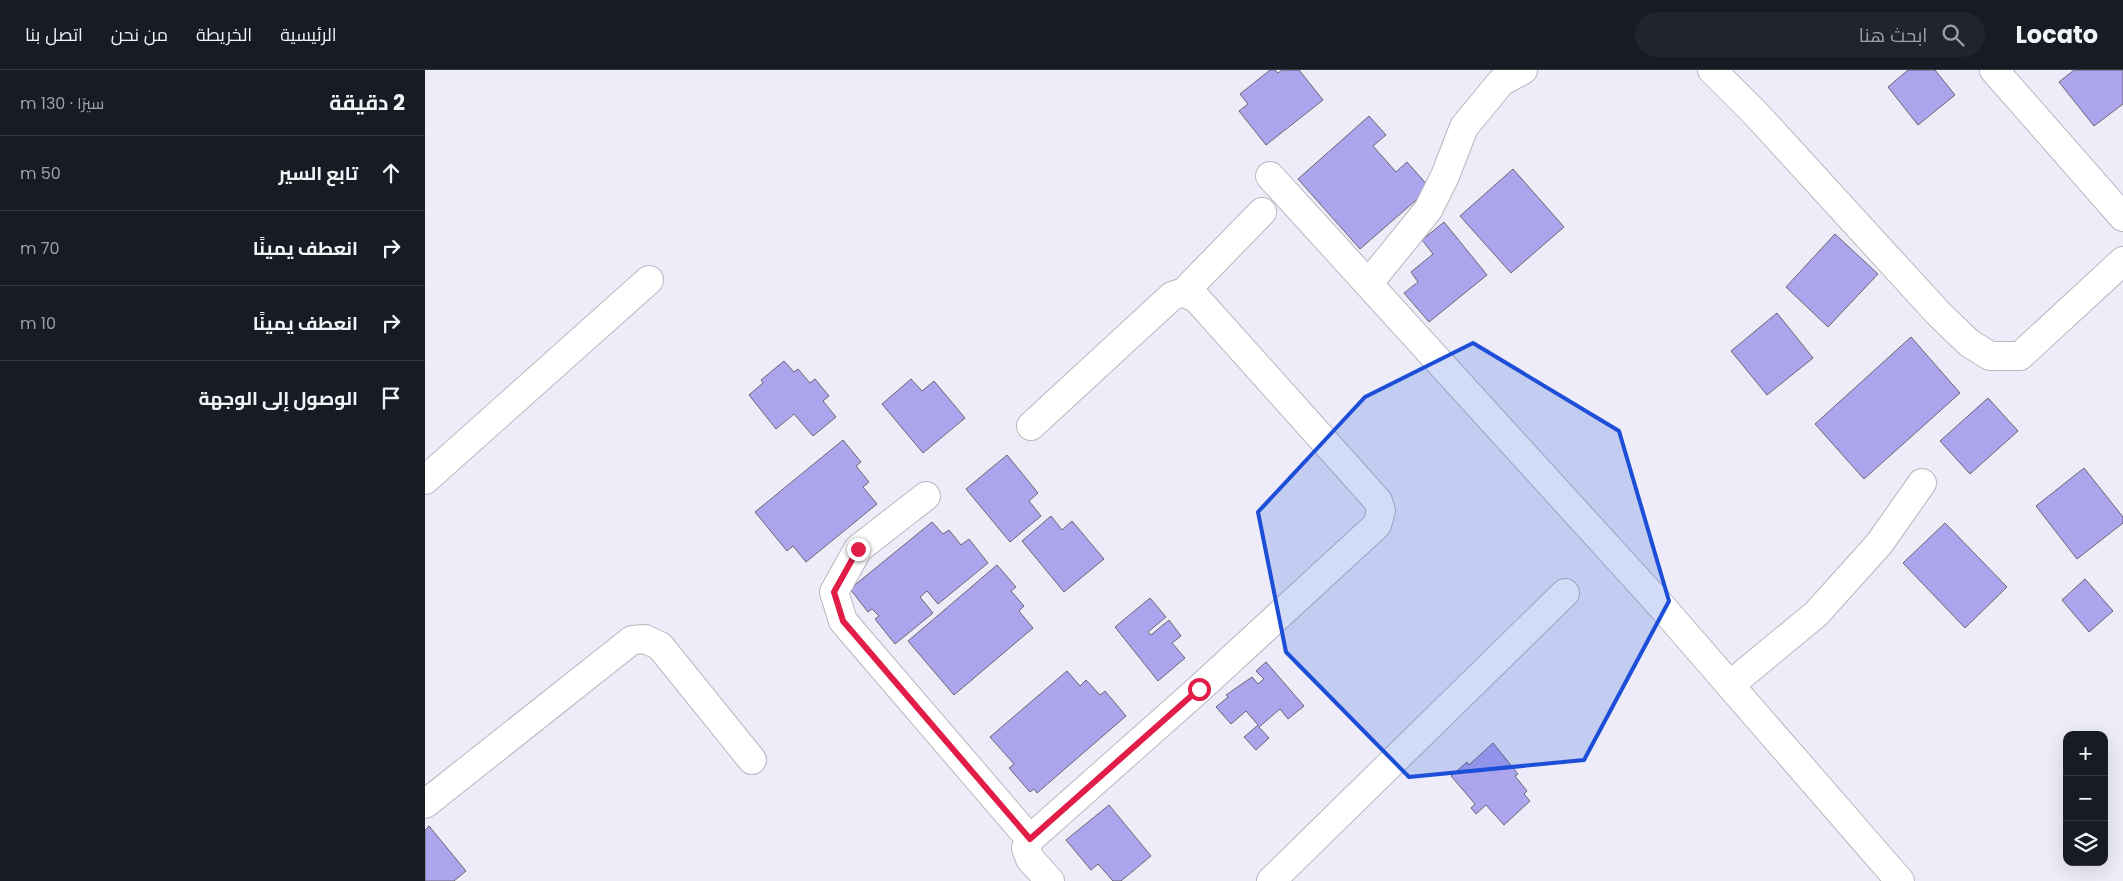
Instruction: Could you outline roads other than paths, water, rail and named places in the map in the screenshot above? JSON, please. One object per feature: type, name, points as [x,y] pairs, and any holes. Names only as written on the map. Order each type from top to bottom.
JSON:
[{"type":"street","points":[[1368,284],[1428,210],[1465,127],[1501,82],[1523,70]]},
{"type":"street","points":[[1712,70],[1756,114],[1937,313],[1969,343],[1990,356],[2021,356],[2123,261]]},
{"type":"street","points":[[1994,70],[2123,217]]},
{"type":"street","points":[[1270,176],[1544,476],[1730,685],[1900,881]]},
{"type":"street","points":[[1031,426],[1172,296],[1184,292],[1262,212]]},
{"type":"street","points":[[425,480],[649,280]]},
{"type":"street","points":[[1050,881],[1030,859],[1026,848],[1030,839],[1199,689],[1377,525],[1381,512],[1378,501],[1204,306],[1197,299],[1184,292]]},
{"type":"street","points":[[1730,685],[1816,614],[1879,544],[1923,482]]},
{"type":"street","points":[[926,496],[858,549],[834,592],[843,621],[1030,839]]},
{"type":"street","points":[[1271,881],[1565,593]]},
{"type":"street","points":[[425,804],[632,640],[645,639],[660,646],[752,760]]}]
